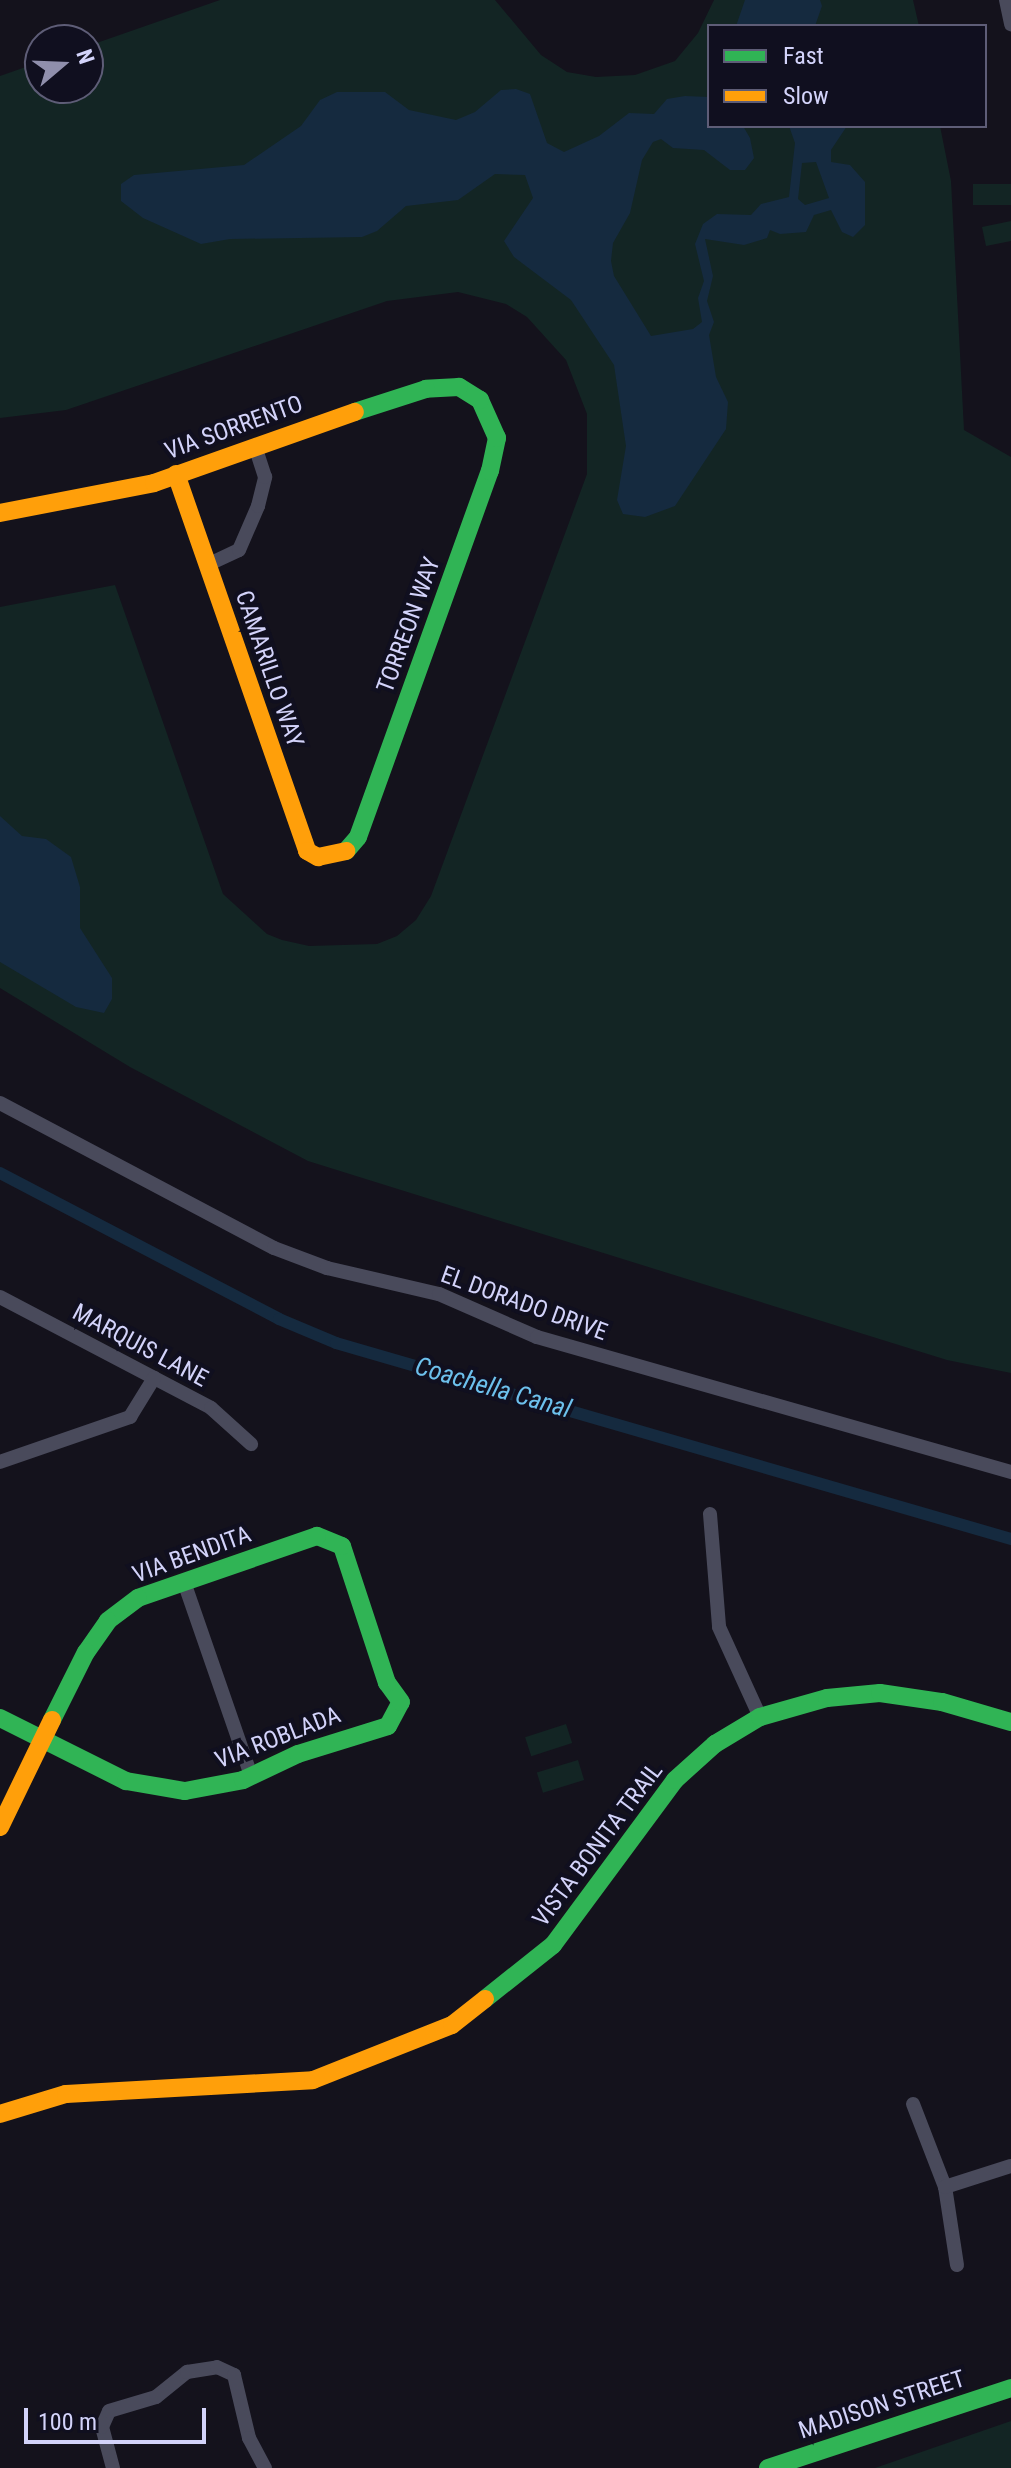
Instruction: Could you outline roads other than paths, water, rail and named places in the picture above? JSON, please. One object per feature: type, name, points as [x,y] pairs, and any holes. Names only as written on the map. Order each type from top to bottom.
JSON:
[{"type":"street","points":[[1006,0],[1011,24]]},
{"type":"street","name":"VIA SORRENTO","points":[[0,513],[114,494],[426,389],[459,387],[480,400]]},
{"type":"street","name":"TORREON WAY","points":[[335,855],[349,850],[358,837],[490,471],[497,438],[480,400]]},
{"type":"street","points":[[207,565],[239,550],[258,506],[265,477],[255,446]]},
{"type":"street","name":"CAMARILLO WAY","points":[[176,474],[307,851],[318,857],[335,855]]},
{"type":"street","name":"EL DORADO DRIVE","points":[[0,1103],[287,1253],[439,1294],[537,1337],[1011,1472]]},
{"type":"street","name":"MARQUIS LANE","points":[[0,1297],[211,1408],[251,1444]]},
{"type":"street","points":[[0,1462],[130,1417],[154,1378]]},
{"type":"street","points":[[710,1514],[719,1627],[760,1717]]},
{"type":"street","name":"VIA BENDITA","points":[[0,1827],[86,1652],[108,1621],[138,1598],[317,1536],[336,1540],[387,1683],[401,1702],[394,1722]]},
{"type":"street","points":[[184,1582],[251,1776]]},
{"type":"street","name":"VISTA BONITA TRAIL","points":[[0,2114],[66,2094],[313,2080],[452,2025],[553,1945],[675,1780],[715,1744],[760,1717],[827,1698],[880,1693],[942,1702],[1011,1722]]},
{"type":"street","name":"VIA ROBLADA","points":[[0,1718],[126,1781],[158,1788],[209,1790],[251,1776],[298,1754],[394,1722]]},
{"type":"street","points":[[913,2104],[945,2187],[957,2265]]},
{"type":"street","points":[[945,2187],[1011,2166]]},
{"type":"street","points":[[113,2468],[102,2427],[109,2411],[156,2397],[187,2372],[217,2367],[234,2375],[249,2438],[265,2468]]},
{"type":"street","name":"MADISON STREET","points":[[768,2468],[1011,2388]]},
{"type":"water","points":[[745,0],[820,0],[822,6],[816,24],[737,24]]},
{"type":"water","points":[[516,89],[530,94],[547,143],[564,152],[599,136],[629,113],[654,114],[667,99],[685,96],[707,97],[707,128],[744,128],[750,138],[754,158],[745,170],[730,170],[704,150],[673,148],[661,139],[653,142],[642,160],[630,213],[613,243],[611,261],[614,276],[651,336],[693,329],[702,322],[698,298],[704,281],[695,244],[703,224],[717,214],[751,215],[761,204],[789,197],[795,143],[790,128],[846,128],[831,150],[831,162],[850,165],[865,182],[865,225],[853,237],[842,232],[831,210],[814,215],[806,232],[780,234],[770,230],[767,238],[744,245],[705,239],[713,276],[707,301],[714,322],[709,335],[716,377],[728,402],[726,429],[675,506],[645,517],[623,514],[617,500],[626,446],[614,365],[571,300],[514,257],[504,241],[533,198],[525,175],[495,174],[458,200],[406,206],[377,231],[362,237],[230,239],[201,244],[143,218],[121,201],[121,184],[134,175],[244,165],[301,126],[320,100],[337,92],[385,92],[409,110],[456,120],[475,112],[501,90]],"holes":[[[816,162],[829,198],[805,205],[798,199],[802,163]]]},
{"type":"water","points":[[0,816],[22,836],[46,839],[71,857],[80,887],[80,928],[112,978],[112,999],[104,1013],[76,1007],[0,962]]},
{"type":"waterway","name":"Coachella Canal","points":[[0,1173],[279,1319],[336,1343],[1011,1539]]}]
